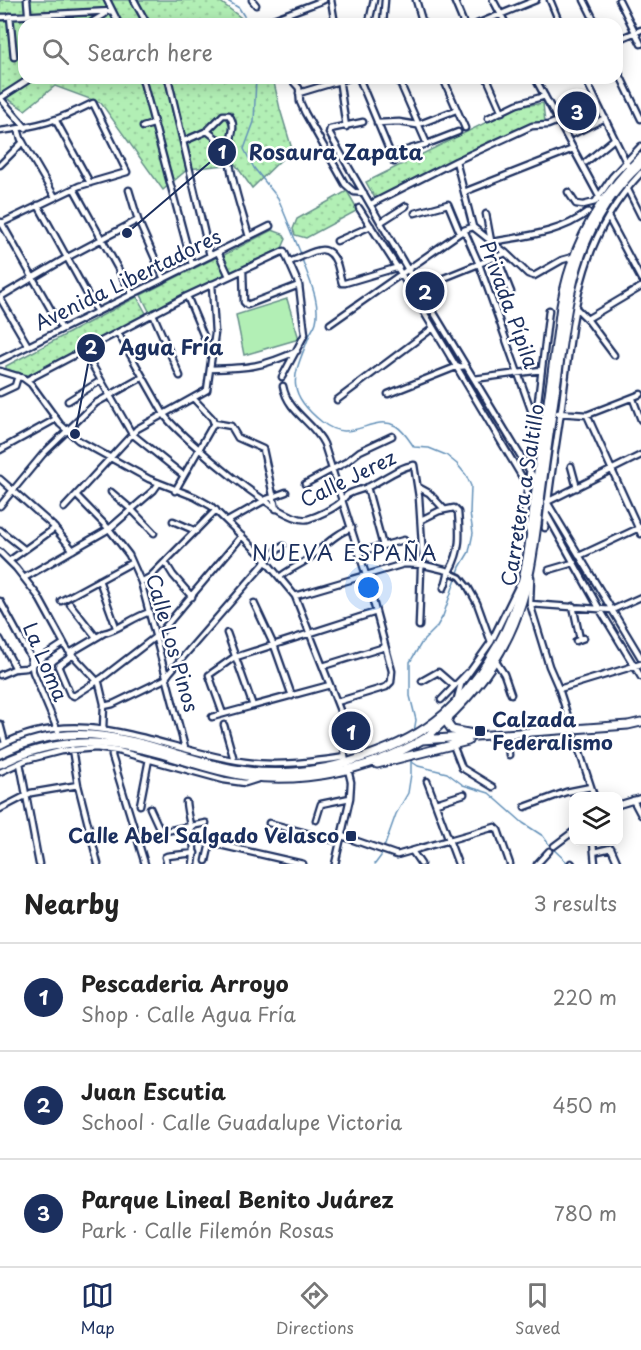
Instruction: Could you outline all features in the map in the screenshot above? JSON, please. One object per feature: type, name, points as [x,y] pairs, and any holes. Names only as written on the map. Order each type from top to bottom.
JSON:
[{"type":"main road","name":"Carretera a Saltillo","points":[[0,754],[58,733],[102,732],[221,766],[248,770],[299,772],[390,755],[407,739],[418,739],[443,715],[476,677],[513,613],[523,578],[561,306],[573,257],[598,200],[627,165],[641,157]]},
{"type":"main road","name":"Carretera a Saltillo","points":[[0,764],[45,746],[100,742],[138,748],[220,772],[263,778],[300,778],[346,764],[361,766],[390,755],[449,717],[472,692],[495,660],[518,614],[531,568],[556,415],[568,304],[575,271],[593,227],[611,198],[641,164]]},
{"type":"main road","points":[[449,717],[447,723],[452,730],[487,735]]},
{"type":"main road","points":[[418,739],[572,730],[641,722]]},
{"type":"main road","points":[[390,755],[418,753],[487,735]]},
{"type":"main road","points":[[139,742],[155,740]]},
{"type":"street","points":[[27,0],[28,18]]},
{"type":"street","points":[[107,0],[108,11],[113,18]]},
{"type":"street","points":[[134,0],[144,18]]},
{"type":"street","points":[[252,0],[256,5]]},
{"type":"street","points":[[280,18],[324,0]]},
{"type":"street","points":[[331,0],[334,18]]},
{"type":"street","points":[[369,18],[374,0]]},
{"type":"street","points":[[384,18],[385,0]]},
{"type":"street","points":[[416,0],[421,18]]},
{"type":"street","points":[[454,0],[462,18]]},
{"type":"street","points":[[493,0],[503,18]]},
{"type":"street","points":[[491,18],[536,0]]},
{"type":"street","points":[[550,0],[558,18]]},
{"type":"street","points":[[584,0],[593,18]]},
{"type":"street","points":[[620,0],[638,31],[641,44]]},
{"type":"street","points":[[0,17],[108,11]]},
{"type":"street","points":[[99,18],[108,11]]},
{"type":"street","points":[[10,16],[14,57]]},
{"type":"street","points":[[623,37],[638,31]]},
{"type":"street","points":[[623,82],[641,119]]},
{"type":"street","points":[[22,84],[0,98],[26,128]]},
{"type":"street","points":[[144,84],[192,265]]},
{"type":"street","points":[[170,84],[210,256]]},
{"type":"street","points":[[297,84],[300,102],[305,113],[349,189],[360,194],[364,193]]},
{"type":"street","points":[[299,93],[327,84]]},
{"type":"street","points":[[341,84],[346,127]]},
{"type":"street","points":[[361,84],[394,162]]},
{"type":"street","points":[[400,84],[426,144]]},
{"type":"street","points":[[445,84],[465,128]]},
{"type":"street","points":[[490,84],[502,112]]},
{"type":"street","points":[[538,84],[598,200],[583,205],[576,204],[568,192]]},
{"type":"street","points":[[588,84],[627,165]]},
{"type":"street","points":[[488,118],[517,104],[545,96]]},
{"type":"street","points":[[0,131],[56,121],[93,103],[127,172],[74,189],[0,223],[62,329]]},
{"type":"street","points":[[377,123],[399,122],[417,125],[456,110]]},
{"type":"street","points":[[184,141],[207,131],[224,115],[229,115],[234,127],[229,148],[231,167],[249,237]]},
{"type":"street","points":[[573,134],[605,118]]},
{"type":"street","points":[[56,121],[90,183]]},
{"type":"street","points":[[371,204],[532,126],[548,125],[558,121]]},
{"type":"street","points":[[322,141],[329,133],[363,122]]},
{"type":"street","points":[[143,127],[153,124]]},
{"type":"street","points":[[18,129],[23,142],[55,197]]},
{"type":"street","points":[[207,131],[229,148]]},
{"type":"street","points":[[390,155],[458,132]]},
{"type":"street","points":[[329,133],[406,268],[537,483]]},
{"type":"street","points":[[586,162],[614,139]]},
{"type":"street","points":[[0,165],[23,142]]},
{"type":"street","name":"Carretera a Saltillo","points":[[627,165],[641,146]]},
{"type":"street","points":[[464,192],[573,148]]},
{"type":"street","points":[[456,161],[473,227],[528,274],[533,276],[562,260],[573,257]]},
{"type":"street","points":[[545,528],[556,415],[582,276],[592,247],[608,217],[627,188],[641,173]]},
{"type":"street","points":[[627,188],[641,216]]},
{"type":"street","points":[[74,189],[132,294]]},
{"type":"street","points":[[129,190],[138,220],[164,279]]},
{"type":"street","name":"Privada Pípila","points":[[415,213],[448,204],[479,264],[536,423]]},
{"type":"street","points":[[38,206],[97,312]]},
{"type":"street","points":[[381,222],[406,206]]},
{"type":"street","points":[[359,208],[397,267],[528,487]]},
{"type":"street","points":[[492,242],[553,230],[577,221],[588,212]]},
{"type":"street","points":[[486,214],[492,242]]},
{"type":"street","points":[[608,217],[641,279]]},
{"type":"street","points":[[28,346],[0,298],[68,257],[138,220]]},
{"type":"street","points":[[577,221],[585,231]]},
{"type":"street","name":"Avenida Libertadores","points":[[0,360],[270,226]]},
{"type":"street","points":[[337,241],[371,226]]},
{"type":"street","points":[[290,262],[322,249],[326,250],[337,263],[342,282],[397,267],[414,266],[462,232],[473,227]]},
{"type":"street","points":[[27,380],[228,274],[243,270],[284,251],[299,285],[305,334],[282,377]]},
{"type":"street","points":[[218,253],[228,274]]},
{"type":"street","points":[[419,288],[506,253]]},
{"type":"street","name":"Privada Pípila","points":[[497,257],[511,292]]},
{"type":"street","points":[[330,324],[401,274],[406,268]]},
{"type":"street","points":[[243,270],[246,305],[299,285]]},
{"type":"street","points":[[64,508],[143,424],[207,390],[215,333],[212,284]]},
{"type":"street","points":[[587,319],[641,287]]},
{"type":"street","points":[[187,296],[206,339]]},
{"type":"street","points":[[568,304],[576,308],[587,319],[614,355]]},
{"type":"street","points":[[530,535],[524,520],[549,310]]},
{"type":"street","points":[[153,314],[180,376]]},
{"type":"street","points":[[337,400],[433,328]]},
{"type":"street","name":"Calle Jerez","points":[[118,333],[164,414],[177,431],[276,509],[304,520],[342,501],[348,494],[414,465],[418,487]]},
{"type":"street","points":[[84,351],[132,434],[183,475]]},
{"type":"street","points":[[210,372],[261,366],[297,351]]},
{"type":"street","points":[[388,394],[456,367],[466,366]]},
{"type":"street","points":[[474,379],[541,370]]},
{"type":"street","points":[[0,371],[27,380],[37,390],[66,431],[78,440],[216,510],[265,560],[295,596],[341,713],[346,764],[351,782],[350,798],[335,864]]},
{"type":"street","points":[[0,393],[15,386],[15,376]]},
{"type":"street","points":[[0,506],[36,462],[66,431],[108,395],[143,377]]},
{"type":"street","points":[[68,401],[100,381]]},
{"type":"street","points":[[283,386],[294,408],[321,438],[352,528],[392,671],[391,682],[386,687],[337,702]]},
{"type":"street","points":[[556,415],[587,415],[641,394]]},
{"type":"street","points":[[194,398],[214,423]]},
{"type":"street","points":[[633,399],[641,420]]},
{"type":"street","points":[[587,415],[641,534]]},
{"type":"street","points":[[0,450],[56,419]]},
{"type":"street","points":[[175,491],[214,423]]},
{"type":"street","points":[[214,423],[231,426],[238,438],[263,449],[276,509]]},
{"type":"street","points":[[305,484],[360,451],[392,436]]},
{"type":"street","points":[[547,502],[641,455]]},
{"type":"street","points":[[571,466],[578,488]]},
{"type":"street","points":[[0,479],[55,528],[72,550]]},
{"type":"street","points":[[24,578],[109,529],[159,483]]},
{"type":"street","points":[[367,487],[383,546]]},
{"type":"street","points":[[418,487],[429,493],[444,509]]},
{"type":"street","points":[[418,487],[422,564],[420,626]]},
{"type":"street","points":[[111,492],[154,533]]},
{"type":"street","points":[[228,521],[286,492]]},
{"type":"street","name":"Calle Los Pinos","points":[[76,495],[109,529],[129,555],[141,582],[185,748]]},
{"type":"street","points":[[547,502],[641,658]]},
{"type":"street","points":[[421,520],[444,509],[454,508],[458,514],[459,550],[444,588]]},
{"type":"street","points":[[141,582],[148,579],[216,510]]},
{"type":"street","points":[[547,515],[573,564],[641,677]]},
{"type":"street","points":[[173,521],[196,531]]},
{"type":"street","points":[[9,561],[55,528]]},
{"type":"street","points":[[280,577],[290,568],[308,559],[342,532],[352,528]]},
{"type":"street","points":[[579,556],[640,528]]},
{"type":"street","points":[[0,530],[24,549]]},
{"type":"street","points":[[150,612],[96,637],[58,665],[72,695],[98,681],[157,636],[242,536]]},
{"type":"street","points":[[359,552],[404,540]]},
{"type":"street","points":[[104,706],[164,681],[265,560],[283,546]]},
{"type":"street","points":[[0,552],[38,596],[63,644],[98,681],[104,706],[102,732],[155,740],[234,760],[264,764],[346,764]]},
{"type":"street","points":[[165,562],[192,597]]},
{"type":"street","points":[[60,601],[131,563]]},
{"type":"street","points":[[295,596],[396,566],[422,564],[455,573],[460,577],[477,603],[491,642]]},
{"type":"street","points":[[549,570],[573,564]]},
{"type":"street","points":[[531,568],[530,604],[592,792]]},
{"type":"street","points":[[457,699],[461,684],[491,642],[523,578]]},
{"type":"street","points":[[99,580],[116,627]]},
{"type":"street","points":[[530,604],[612,610],[641,597]]},
{"type":"street","name":"La Loma","points":[[0,601],[30,656],[58,733]]},
{"type":"street","points":[[255,603],[292,696]]},
{"type":"street","points":[[70,604],[96,637]]},
{"type":"street","points":[[573,606],[580,639]]},
{"type":"street","points":[[223,714],[209,674],[236,657],[376,612]]},
{"type":"street","points":[[0,618],[7,614]]},
{"type":"street","points":[[227,633],[253,706]]},
{"type":"street","points":[[0,639],[16,669]]},
{"type":"street","points":[[0,675],[23,669],[63,644]]},
{"type":"street","points":[[323,666],[385,646]]},
{"type":"street","points":[[495,660],[504,674],[511,694]]},
{"type":"street","points":[[559,689],[641,664]]},
{"type":"street","points":[[422,681],[438,672],[453,685]]},
{"type":"street","points":[[441,700],[453,685],[469,672]]},
{"type":"street","points":[[212,717],[330,686]]},
{"type":"street","points":[[0,724],[3,744],[34,733],[58,733]]},
{"type":"street","points":[[224,725],[234,760]]},
{"type":"street","points":[[507,734],[509,755]]},
{"type":"street","points":[[453,745],[462,768],[493,787]]},
{"type":"street","points":[[0,772],[35,758],[72,749],[96,748],[149,759],[224,780],[245,783],[263,778]]},
{"type":"street","points":[[72,749],[78,785],[98,864]]},
{"type":"street","points":[[112,750],[145,864]]},
{"type":"street","points":[[140,805],[149,759]]},
{"type":"street","points":[[21,764],[39,864]]},
{"type":"street","points":[[427,781],[458,864]]},
{"type":"street","points":[[0,809],[27,794],[78,785]]},
{"type":"street","points":[[525,807],[566,792],[591,788]]},
{"type":"street","points":[[436,803],[464,794]]},
{"type":"street","points":[[316,820],[321,804],[350,798]]},
{"type":"street","points":[[623,803],[641,798]]},
{"type":"street","points":[[633,800],[641,815]]},
{"type":"street","points":[[186,802],[194,839],[193,864]]},
{"type":"street","points":[[150,808],[161,832],[206,823]]},
{"type":"street","points":[[269,822],[397,855],[496,828],[510,864]]},
{"type":"street","points":[[554,846],[569,834]]},
{"type":"street","points":[[194,839],[303,864]]},
{"type":"street","points":[[206,861],[210,843]]},
{"type":"street","points":[[593,846],[595,864]]},
{"type":"street","points":[[594,852],[612,848],[618,864]]},
{"type":"street","points":[[412,851],[421,864]]},
{"type":"street","points":[[537,864],[549,851]]},
{"type":"street","points":[[167,864],[165,857],[167,856],[195,853]]},
{"type":"street","points":[[270,864],[272,857]]},
{"type":"green space","points":[[0,0],[218,0],[241,18],[18,18],[18,84],[274,84],[292,149],[252,188],[235,164],[188,169],[163,190],[101,103],[55,86],[25,110],[0,94]]},
{"type":"green space","points":[[592,97],[598,111],[563,126],[556,112]]},
{"type":"green space","points":[[543,103],[545,123],[531,124],[376,200],[366,182],[517,107]]},
{"type":"green space","points":[[347,191],[358,210],[306,238],[295,235],[293,229],[297,219]]},
{"type":"green space","points":[[272,230],[283,234],[286,239],[282,248],[230,273],[222,256]]},
{"type":"green space","points":[[217,257],[226,275],[150,313],[141,295]]},
{"type":"green space","points":[[137,297],[147,315],[31,376],[6,369],[6,366]]},
{"type":"green space","points":[[287,299],[299,339],[244,355],[236,315]]},
{"type":"waterway","points":[[226,0],[239,8],[245,18]]},
{"type":"waterway","points":[[256,84],[254,122],[244,149],[254,168],[278,198],[301,254]]},
{"type":"waterway","points":[[302,259],[317,306],[316,324],[300,360],[295,381],[301,400],[309,411],[332,429],[342,431],[378,423],[396,426],[414,447],[429,448],[446,455],[466,475],[471,486],[470,513],[473,533],[469,552],[460,567],[443,616],[436,628],[422,642],[410,662],[410,696],[416,720],[414,732]]},
{"type":"waterway","points":[[375,864],[381,856],[396,814],[408,793],[411,758]]},
{"type":"waterway","points":[[412,762],[418,766],[447,773],[463,785],[489,793],[523,823],[543,836],[569,864]]},
{"type":"place","name":"Parque Lineal Benito Juárez","points":[[577,111]]},
{"type":"place","name":"Rosaura Zapata","points":[[127,233]]},
{"type":"place","name":"Juan Escutia","points":[[425,291]]},
{"type":"place","name":"Agua Fría","points":[[75,434]]},
{"type":"place","name":"Pescaderia Arroyo","points":[[351,731]]},
{"type":"place","name":"Calzada Federalismo","points":[[480,731]]},
{"type":"place","name":"Calle Abel Salgado Velasco","points":[[351,836]]},
{"type":"district","name":"NUEVA ESPAÑA","points":[[345,554]]}]
